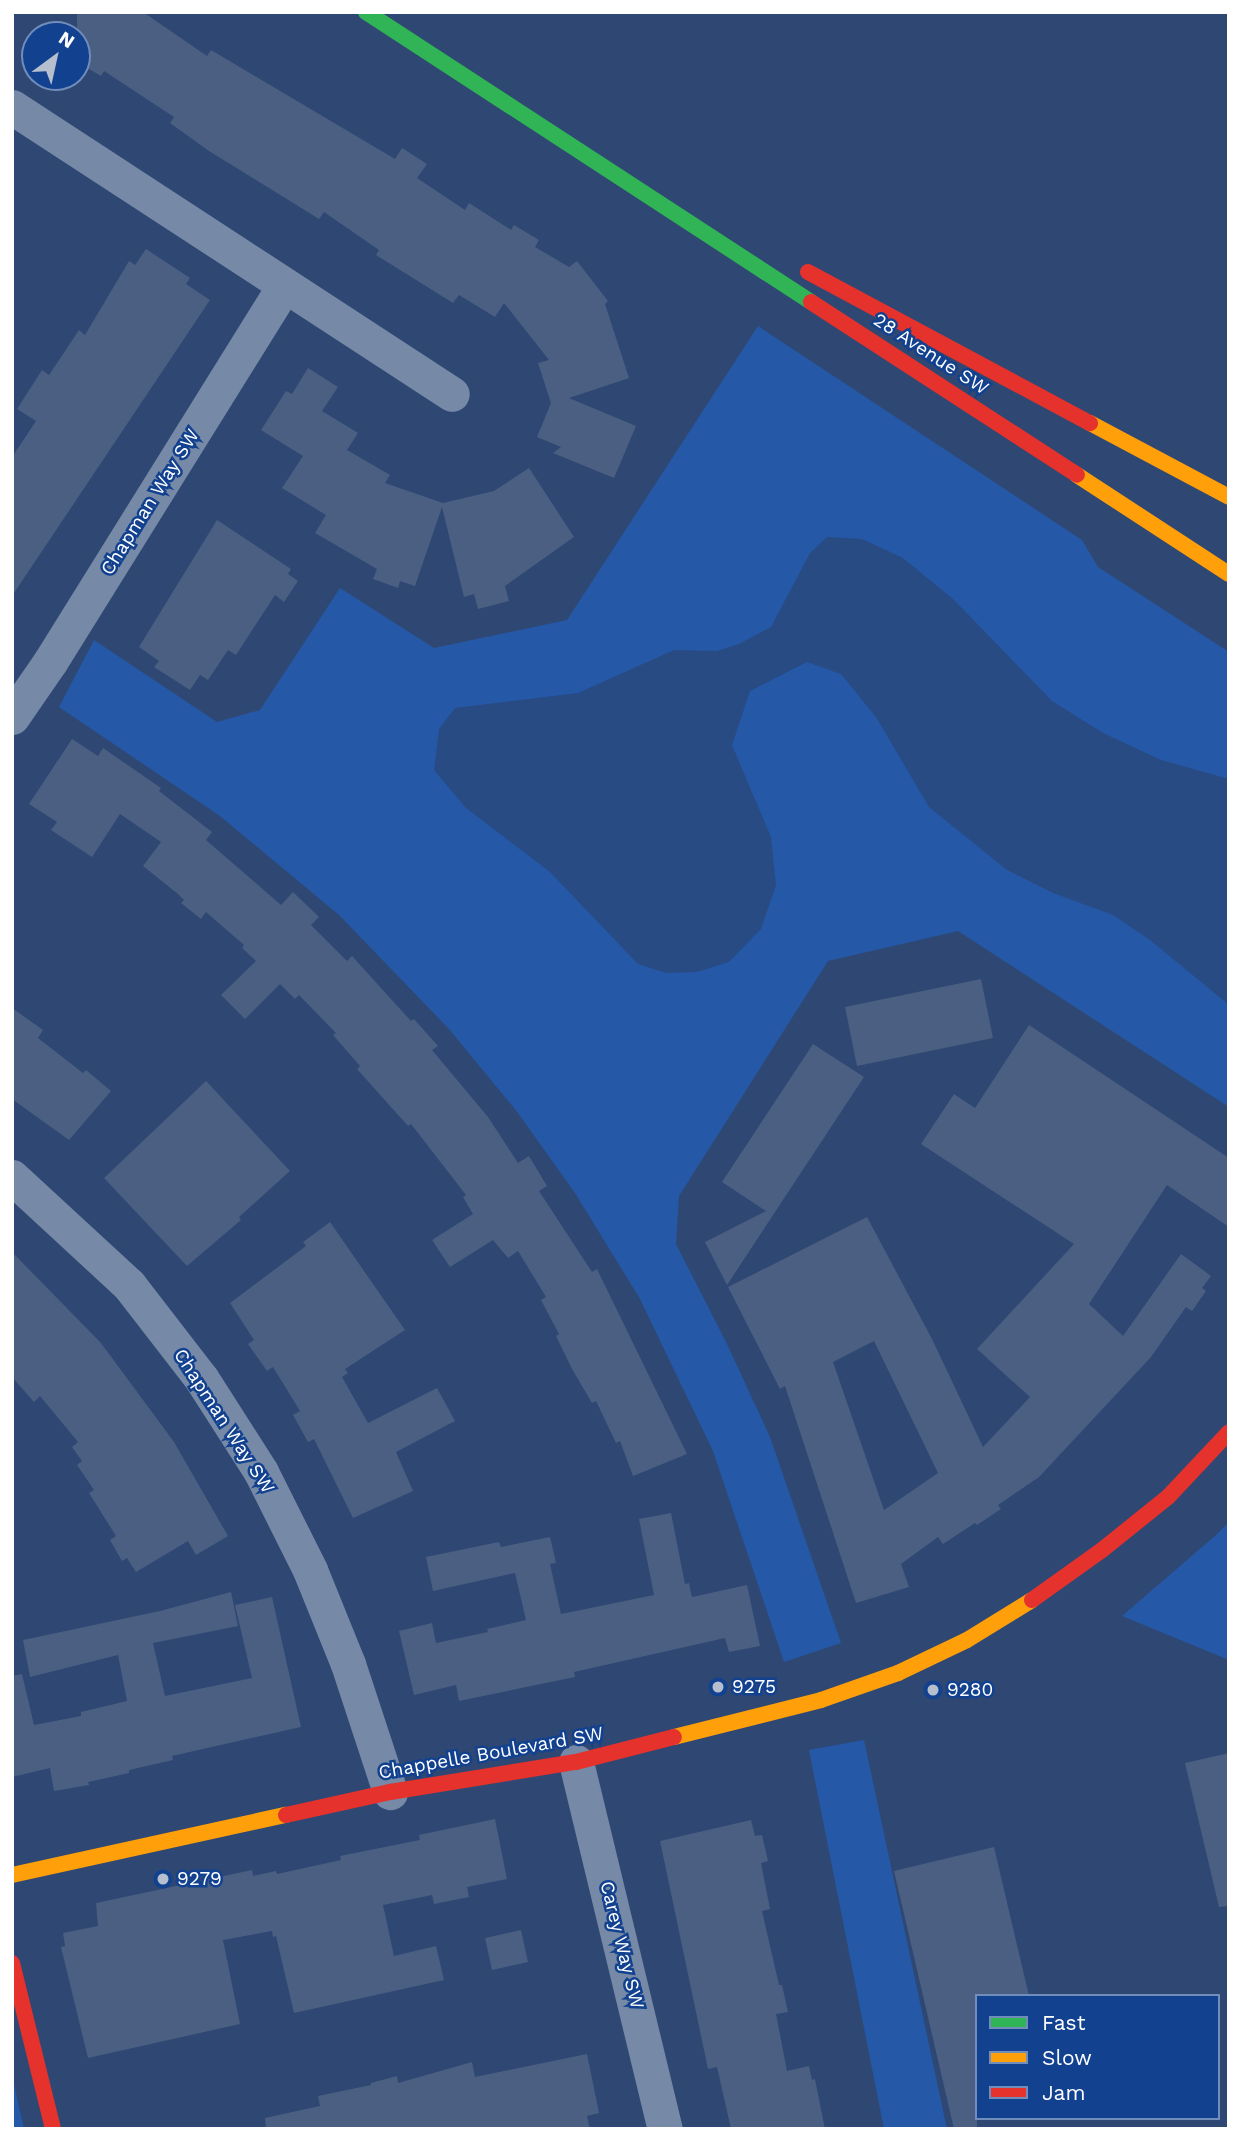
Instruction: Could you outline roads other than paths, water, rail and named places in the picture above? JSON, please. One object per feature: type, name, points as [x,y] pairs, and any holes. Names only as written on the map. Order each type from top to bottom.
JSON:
[{"type":"main road","name":"28 Avenue SW","points":[[366,12],[1229,574]]},
{"type":"main road","name":"28 Avenue SW","points":[[610,170],[743,238]]},
{"type":"main road","name":"28 Avenue SW","points":[[792,263],[1229,497]]},
{"type":"main road","points":[[1121,503],[1229,556]]},
{"type":"main road","name":"Chappelle Boulevard SW","points":[[12,1875],[390,1792],[576,1762],[821,1700],[898,1673],[967,1640],[1038,1596],[1168,1497],[1229,1432]]},
{"type":"main road","points":[[12,1963],[53,2129]]},
{"type":"street","points":[[12,107],[452,394]]},
{"type":"street","name":"Chapman Way SW","points":[[12,717],[50,662],[284,285]]},
{"type":"street","name":"Chapman Way SW","points":[[12,1177],[129,1285],[201,1378],[261,1472],[315,1582],[348,1664],[390,1792]]},
{"type":"street","name":"Carey Way SW","points":[[576,1762],[665,2129]]},
{"type":"place","name":"9275","points":[[718,1687]]},
{"type":"place","name":"9280","points":[[933,1690]]},
{"type":"place","name":"9279","points":[[163,1879]]}]
